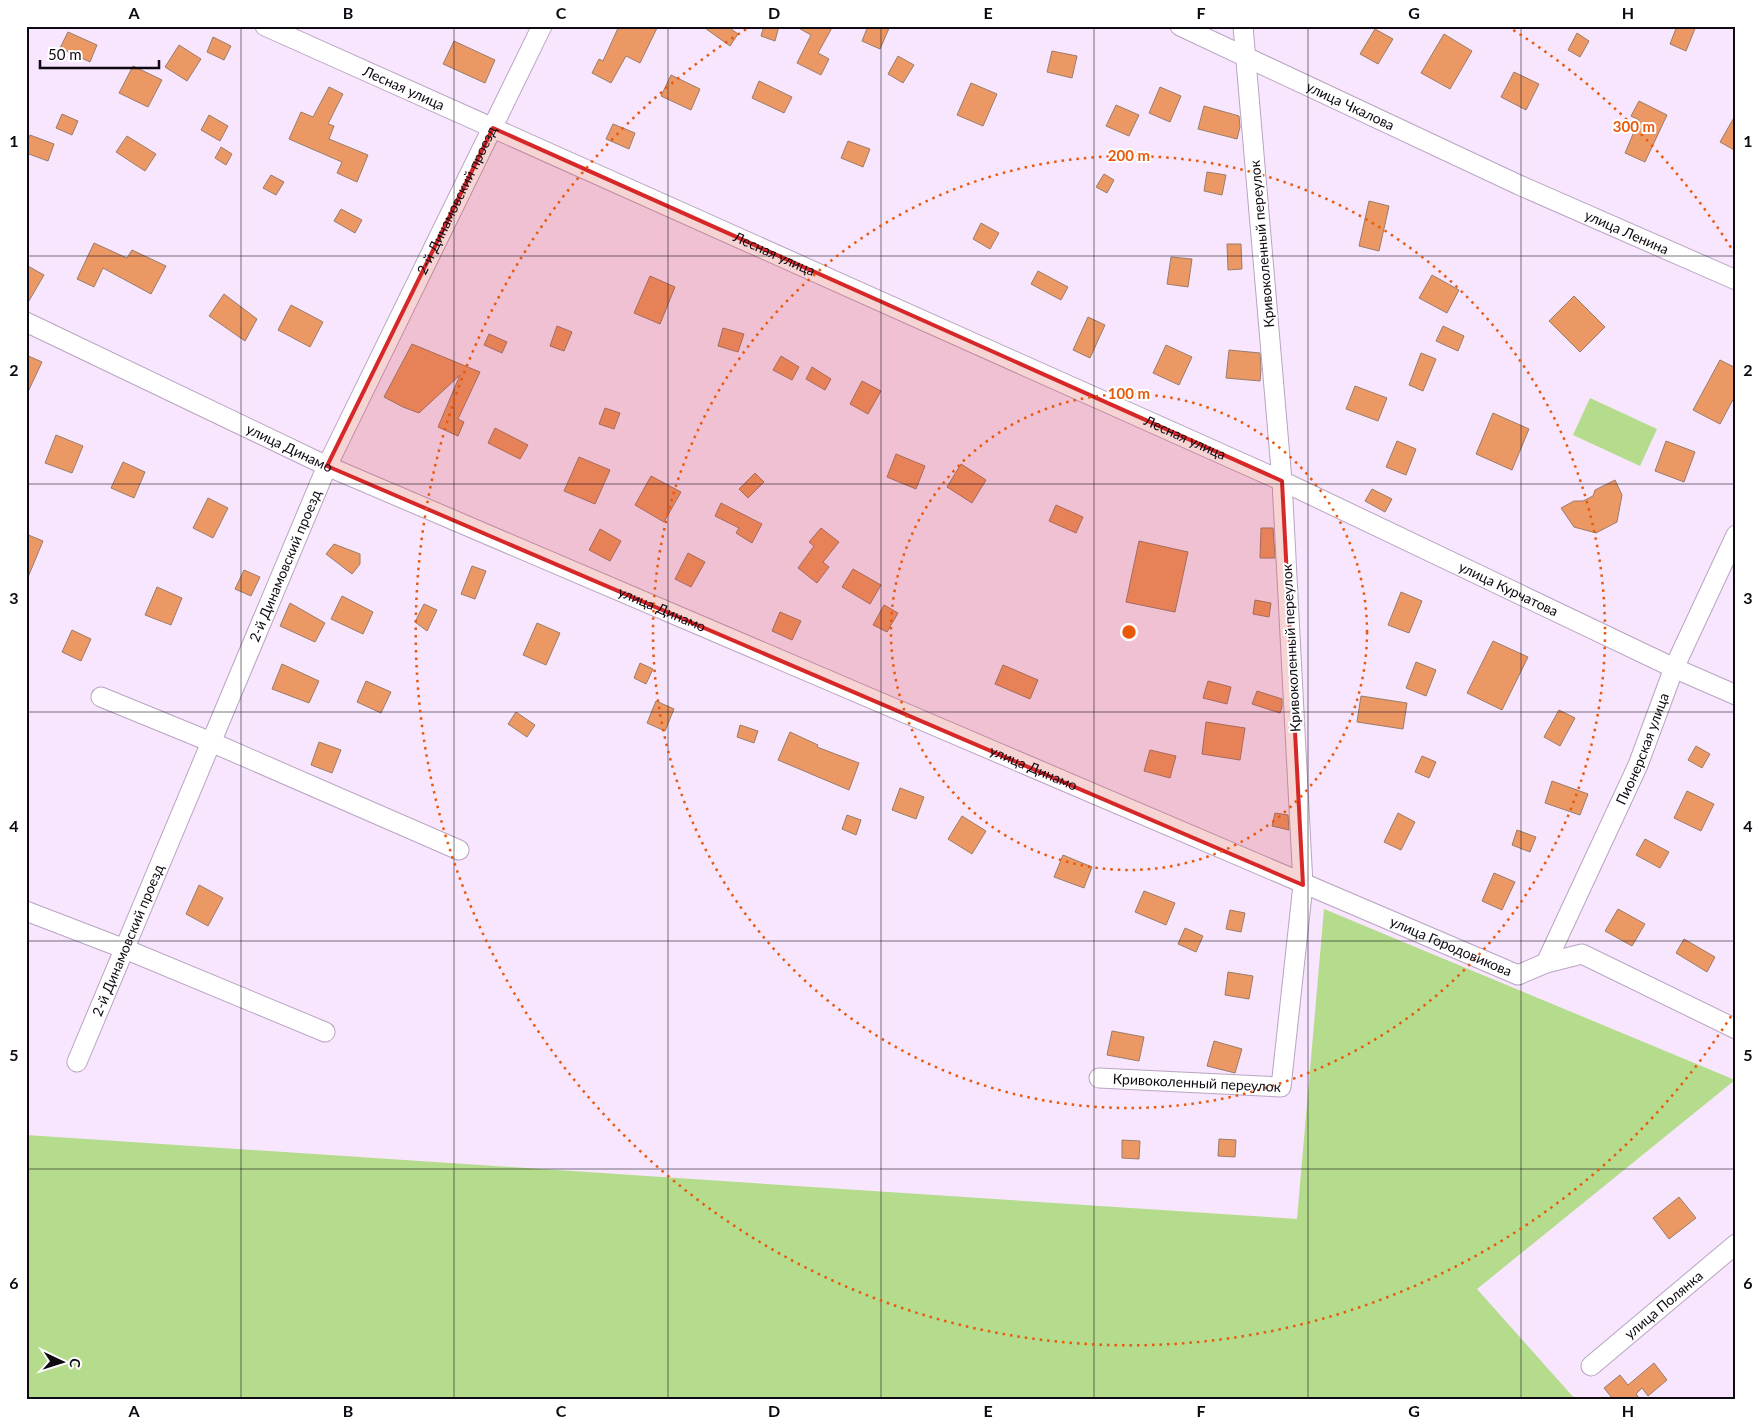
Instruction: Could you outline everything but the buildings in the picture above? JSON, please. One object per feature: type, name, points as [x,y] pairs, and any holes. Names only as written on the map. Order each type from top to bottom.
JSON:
[{"type":"street","name":"Лесная улица","points":[[265,26],[1282,482]]},
{"type":"street","name":"2-й Динамовский проезд","points":[[77,1062],[327,466],[542,26]]},
{"type":"street","name":"улица Чкалова","points":[[1180,26],[1519,185]]},
{"type":"street","name":"Кривоколенный переулок","points":[[1099,1078],[1281,1087],[1303,885],[1282,482],[1243,26]]},
{"type":"street","name":"улица Ленина","points":[[1519,185],[1736,280]]},
{"type":"street","name":"улица Динамо","points":[[26,322],[327,466],[1303,885]]},
{"type":"street","name":"улица Курчатова","points":[[1282,482],[1674,668],[1736,695]]},
{"type":"street","name":"Пионерская улица","points":[[1546,962],[1638,765],[1674,668],[1736,535]]},
{"type":"street","points":[[100,697],[211,742],[459,850]]},
{"type":"street","name":"улица Городовикова","points":[[1303,885],[1518,975],[1546,962],[1582,954],[1736,1028]]},
{"type":"street","points":[[26,910],[325,1032]]},
{"type":"street","name":"улица Полянка","points":[[1591,1366],[1736,1244]]},
{"type":"highlighted area","points":[[493,128],[1282,481],[1303,885],[327,466]]},
{"type":"green space","points":[[1590,398],[1657,429],[1640,466],[1573,435]]},
{"type":"green space","points":[[1324,909],[1735,1080],[1477,1289],[1575,1399],[26,1399],[26,1135],[1297,1219]]}]
